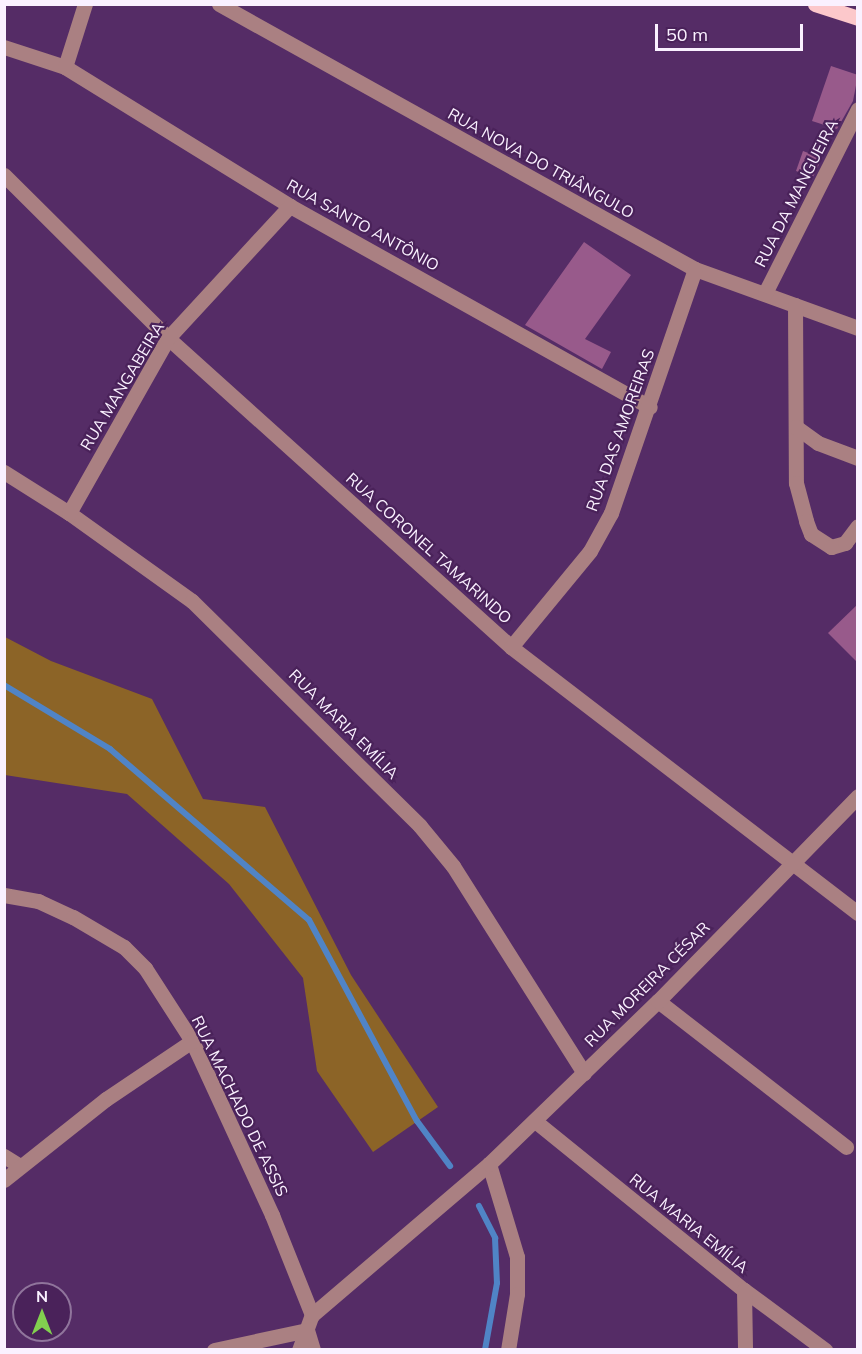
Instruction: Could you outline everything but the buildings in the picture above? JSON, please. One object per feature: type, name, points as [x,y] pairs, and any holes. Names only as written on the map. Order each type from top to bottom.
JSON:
[{"type":"main road","points":[[815,4],[858,18]]},
{"type":"street","points":[[65,67],[85,4]]},
{"type":"street","name":"RUA NOVA DO TRIÂNGULO","points":[[219,4],[695,269],[858,328]]},
{"type":"street","name":"RUA SANTO ANTÔNIO","points":[[4,47],[65,67],[290,206],[650,407]]},
{"type":"street","name":"RUA DA MANGUEIRA","points":[[765,293],[858,109]]},
{"type":"street","name":"RUA CORONEL TAMARINDO","points":[[4,176],[168,338],[511,647],[858,913]]},
{"type":"street","name":"RUA MANGABEIRA","points":[[69,513],[168,338],[290,206]]},
{"type":"street","name":"RUA DAS AMOREIRAS","points":[[511,647],[590,551],[611,513],[650,407],[695,269]]},
{"type":"street","points":[[795,305],[796,483],[811,534],[831,547],[845,543],[858,526]]},
{"type":"street","points":[[796,427],[818,443],[858,458]]},
{"type":"street","name":"RUA MARIA EMÍLIA","points":[[4,472],[69,513],[192,601],[420,826],[453,866],[584,1073]]},
{"type":"street","name":"RUA MOREIRA CÉSAR","points":[[312,1315],[489,1164],[535,1121],[658,1001],[858,796]]},
{"type":"street","name":"RUA MACHADO DE ASSIS","points":[[4,895],[38,902],[64,913],[124,947],[145,968],[192,1041],[272,1215],[312,1315]]},
{"type":"street","points":[[658,1001],[846,1147]]},
{"type":"street","points":[[4,1180],[106,1099],[192,1041]]},
{"type":"street","name":"RUA MARIA EMÍLIA","points":[[535,1121],[744,1290],[825,1350]]},
{"type":"street","points":[[4,1156],[20,1166]]},
{"type":"street","points":[[489,1164],[517,1257],[517,1294],[508,1350]]},
{"type":"street","points":[[744,1290],[745,1350]]},
{"type":"street","points":[[299,1350],[312,1315]]},
{"type":"street","points":[[214,1350],[307,1330]]},
{"type":"street","points":[[307,1330],[313,1350]]},
{"type":"shaded area","points":[[5,637],[51,661],[152,699],[203,799],[265,807],[351,975],[438,1107],[373,1152],[317,1071],[303,978],[229,884],[127,794],[5,775]]},
{"type":"waterway","points":[[4,685],[110,749],[309,920],[417,1121],[450,1166]]},
{"type":"waterway","points":[[479,1206],[495,1238],[497,1283],[485,1350]]}]
